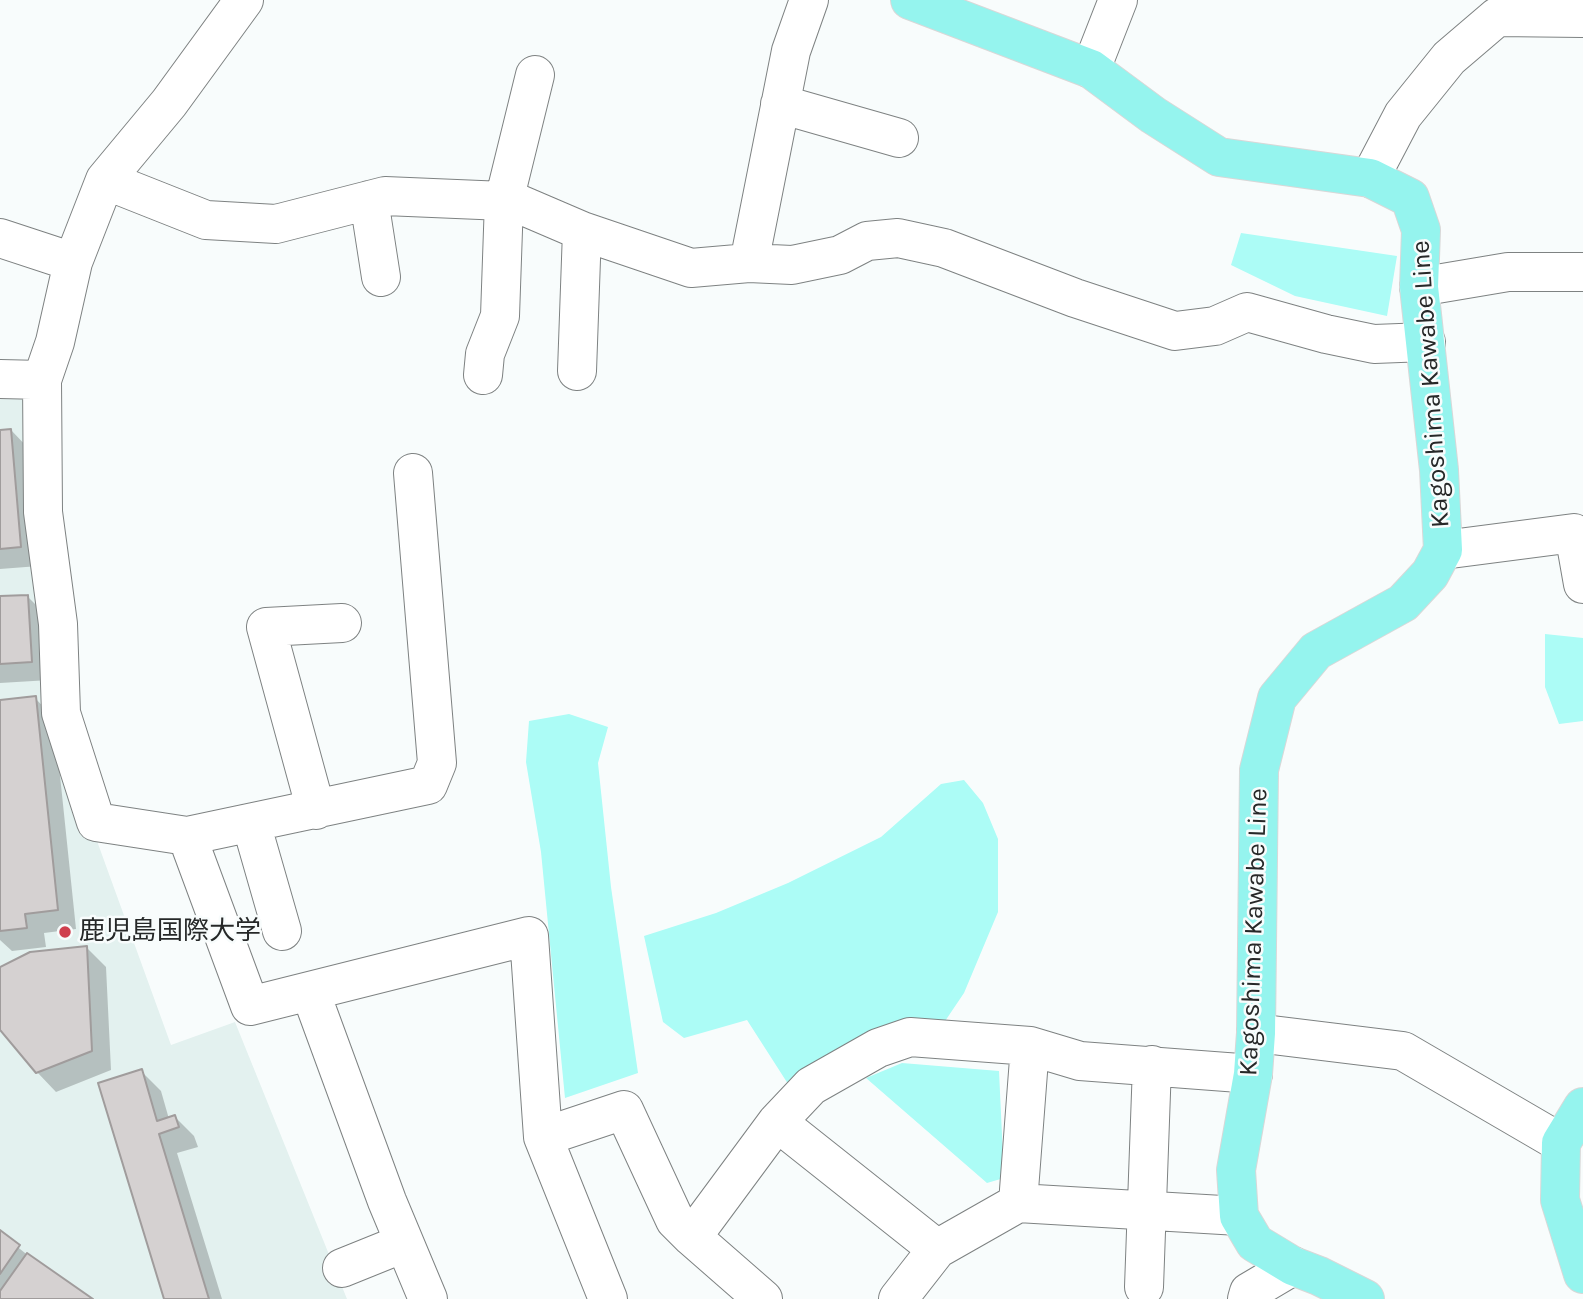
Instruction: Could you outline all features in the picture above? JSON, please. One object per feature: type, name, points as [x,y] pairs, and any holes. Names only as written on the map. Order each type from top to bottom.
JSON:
[{"type":"main road","name":"Kagoshima Kawabe Line","points":[[911,0],[1091,69],[1219,157],[1370,178],[1410,198],[1421,230],[1419,287],[1439,470],[1443,550],[1430,574],[1403,603],[1316,651],[1277,698],[1259,770],[1256,1033],[1236,1170],[1239,1216],[1255,1243],[1293,1266],[1365,1299]]},
{"type":"main road","points":[[1583,1107],[1561,1143],[1560,1200],[1583,1274]]},
{"type":"street","points":[[244,0],[169,103],[104,180],[73,262],[55,342],[43,380],[43,512],[58,624],[61,713],[96,822],[187,836],[428,785],[437,763],[413,473]]},
{"type":"street","points":[[749,263],[791,51],[809,0]]},
{"type":"street","points":[[1091,69],[1118,0]]},
{"type":"street","points":[[1370,178],[1403,115],[1449,58],[1497,17],[1583,18]]},
{"type":"street","points":[[483,375],[485,354],[500,316],[504,201],[536,75]]},
{"type":"street","points":[[780,104],[899,138]]},
{"type":"street","points":[[104,180],[206,220],[276,225],[385,196],[504,201],[519,204],[582,231],[691,268],[749,263],[792,265],[840,255],[867,241],[898,238],[944,248],[1075,298],[1175,331],[1215,326],[1247,312],[1374,344],[1426,341]]},
{"type":"street","points":[[369,200],[381,277]]},
{"type":"street","points":[[577,371],[582,231]]},
{"type":"street","points":[[0,239],[73,262]]},
{"type":"street","points":[[1419,287],[1508,272],[1583,272]]},
{"type":"street","points":[[0,379],[43,380]]},
{"type":"street","points":[[1443,550],[1574,533],[1583,584]]},
{"type":"street","points":[[316,810],[266,627],[342,623]]},
{"type":"street","points":[[251,823],[282,931]]},
{"type":"street","points":[[187,836],[250,1006],[529,936],[543,1137],[608,1299]]},
{"type":"street","points":[[310,990],[387,1201],[428,1299]]},
{"type":"street","points":[[1256,1033],[1403,1051],[1561,1143]]},
{"type":"street","points":[[692,1237],[777,1122],[811,1086],[878,1048],[910,1037],[1030,1046],[1080,1061],[1252,1074]]},
{"type":"street","points":[[1018,1203],[1030,1046]]},
{"type":"street","points":[[1144,1287],[1152,1065]]},
{"type":"street","points":[[543,1137],[624,1110],[675,1220],[762,1299]]},
{"type":"street","points":[[777,1122],[937,1249]]},
{"type":"street","points":[[898,1299],[937,1249],[1018,1203],[1239,1216]]},
{"type":"street","points":[[342,1268],[404,1242]]},
{"type":"street","points":[[1247,1299],[1249,1292],[1293,1266]]},
{"type":"shaded area","points":[[1241,233],[1397,256],[1387,316],[1295,296],[1231,265]]},
{"type":"shaded area","name":"鹿児島国際大学","points":[[0,386],[24,392],[97,841],[171,1045],[235,1022],[347,1299],[0,1299]]},
{"type":"shaded area","points":[[1545,634],[1583,638],[1583,721],[1559,724],[1545,687]]},
{"type":"shaded area","points":[[569,714],[608,727],[598,763],[611,887],[638,1073],[565,1098],[541,852],[526,762],[529,721]]},
{"type":"shaded area","points":[[964,780],[983,803],[998,839],[998,912],[964,993],[937,1033],[790,1087],[747,1020],[684,1038],[663,1022],[644,936],[716,913],[788,883],[881,837],[941,784]]},
{"type":"shaded area","points":[[902,1063],[999,1071],[1004,1178],[987,1183],[866,1078]]},
{"type":"building","points":[[11,429],[21,547],[0,549],[0,430]]},
{"type":"building","points":[[28,595],[32,662],[0,664],[0,596]]},
{"type":"building","points":[[36,696],[58,910],[25,914],[27,928],[0,931],[0,700]]},
{"type":"building","points":[[87,946],[92,1051],[36,1073],[0,1030],[0,967],[30,952]]},
{"type":"building","points":[[142,1069],[157,1121],[175,1115],[179,1127],[159,1134],[209,1299],[164,1299],[98,1083]]},
{"type":"building","points":[[0,1230],[20,1245],[0,1274]]},
{"type":"building","points":[[27,1253],[93,1299],[0,1299],[0,1291]]},
{"type":"place","name":"鹿児島国際大学","points":[[65,932]]}]
